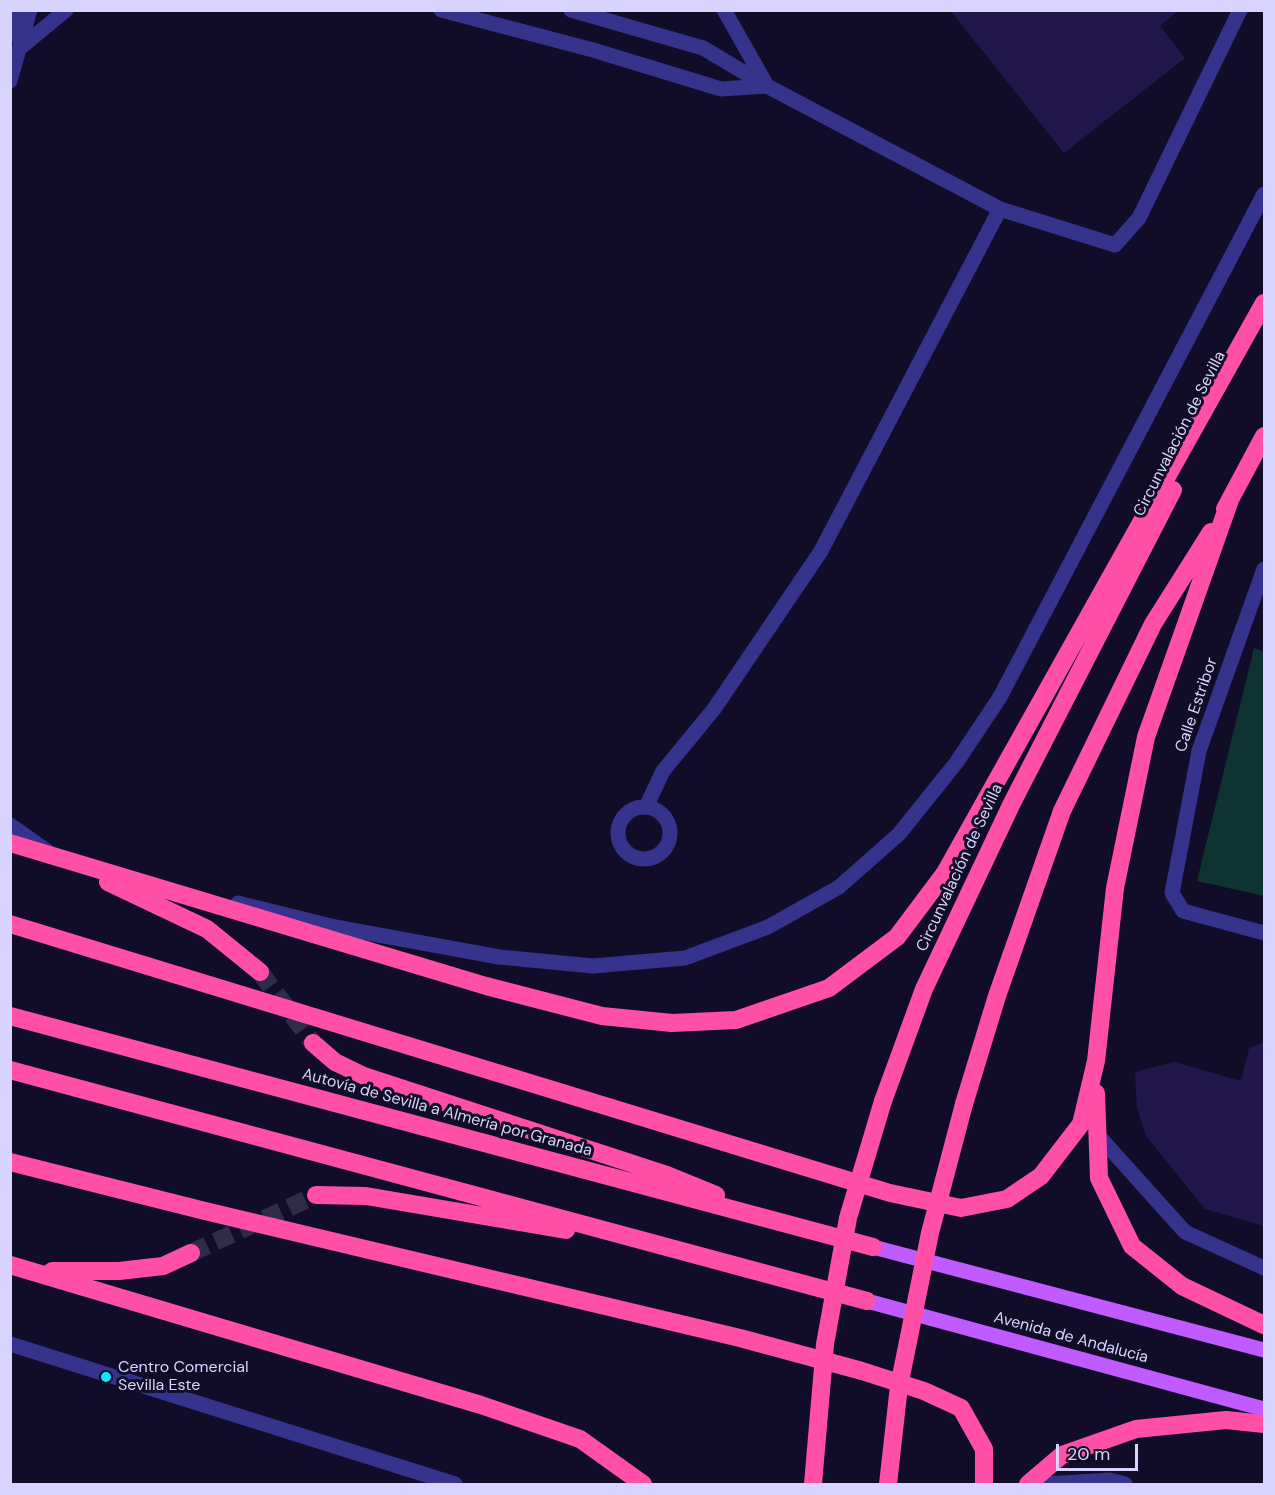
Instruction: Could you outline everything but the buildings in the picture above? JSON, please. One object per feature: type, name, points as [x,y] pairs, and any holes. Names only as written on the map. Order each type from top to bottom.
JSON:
[{"type":"highway","points":[[10,843],[486,986],[602,1016],[672,1023],[736,1020],[829,988],[897,937],[945,873],[1264,303]]},
{"type":"highway","name":"Circunvalación de Sevilla","points":[[813,1485],[825,1344],[848,1218],[883,1101],[924,988],[1011,803],[1264,309]]},
{"type":"highway","points":[[888,1485],[899,1386],[927,1244],[964,1104],[997,996],[1062,811],[1154,624],[1230,500],[1264,436]]},
{"type":"highway","points":[[1230,500],[1146,737],[1115,888],[1096,1061],[1096,1133],[1099,1179],[1132,1246],[1182,1286],[1264,1325]]},
{"type":"highway","points":[[56,858],[207,929],[260,972]]},
{"type":"highway","points":[[10,924],[788,1164],[890,1193],[962,1208],[1007,1199],[1041,1176],[1081,1124],[1096,1061]]},
{"type":"highway","name":"Autovía de Sevilla a Almería por Granada","points":[[10,1016],[873,1247]]},
{"type":"highway","points":[[313,1043],[335,1062],[364,1076],[667,1175],[781,1223]]},
{"type":"highway","points":[[10,1070],[867,1301]]},
{"type":"highway","points":[[10,1162],[205,1211],[740,1338],[862,1371],[924,1391],[961,1408],[984,1449],[984,1485]]},
{"type":"highway","points":[[316,1195],[366,1196],[669,1246]]},
{"type":"highway","points":[[32,1271],[119,1270],[163,1266],[191,1252]]},
{"type":"highway","points":[[10,1265],[481,1405],[580,1439],[643,1485]]},
{"type":"highway","points":[[1028,1485],[1062,1455],[1136,1430],[1226,1420],[1264,1424]]},
{"type":"main road","points":[[873,1247],[1264,1350]]},
{"type":"main road","name":"Avenida de Andalucía","points":[[867,1301],[1264,1409]]},
{"type":"street","points":[[15,10],[20,48]]},
{"type":"street","points":[[10,81],[30,10]]},
{"type":"street","points":[[20,48],[66,10]]},
{"type":"street","points":[[441,10],[593,50],[722,89],[767,86]]},
{"type":"street","points":[[724,10],[767,86]]},
{"type":"street","points":[[581,12],[703,48],[767,86],[1000,209],[1115,245],[1139,218],[1240,10]]},
{"type":"street","points":[[10,825],[56,858],[335,927],[499,957],[593,966],[685,958],[768,927],[839,887],[899,834],[956,763],[1000,697],[1264,194]]},
{"type":"street","points":[[646,807],[663,771],[714,709],[821,551],[1000,209]]},
{"type":"street","name":"Calle Estribor","points":[[1264,569],[1199,751],[1172,893],[1182,911],[1264,933]]},
{"type":"street","points":[[1096,1133],[1185,1232],[1264,1268]]},
{"type":"street","points":[[10,1344],[455,1485]]},
{"type":"street","points":[[1045,1485],[1110,1480],[1125,1485]]},
{"type":"green space","points":[[1254,648],[1264,652],[1264,896],[1197,881]]},
{"type":"tunnel","points":[[260,972],[313,1043]]},
{"type":"tunnel","points":[[191,1253],[316,1195]]},
{"type":"place","name":"Centro Comercial Sevilla Este","points":[[106,1377]]}]
